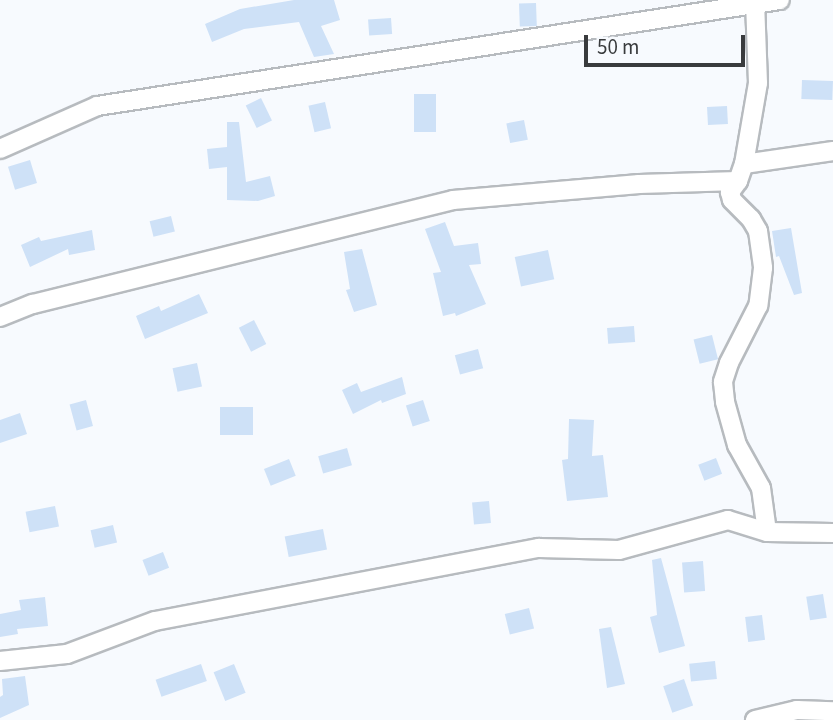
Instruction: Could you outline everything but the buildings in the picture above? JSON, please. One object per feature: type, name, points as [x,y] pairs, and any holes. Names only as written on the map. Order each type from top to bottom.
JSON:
[{"type":"street","points":[[0,149],[97,106],[780,0]]},
{"type":"street","points":[[754,2],[758,83],[741,173],[730,192],[732,200],[751,219],[758,231],[763,268],[758,306],[729,363],[723,382],[725,402],[737,445],[761,488],[768,532]]},
{"type":"street","points":[[0,317],[33,304],[453,200],[741,173],[833,151]]},
{"type":"street","points":[[0,661],[67,654],[155,621],[527,550],[619,550],[728,520],[768,532],[833,533]]},
{"type":"street","points":[[755,720],[833,711]]}]
